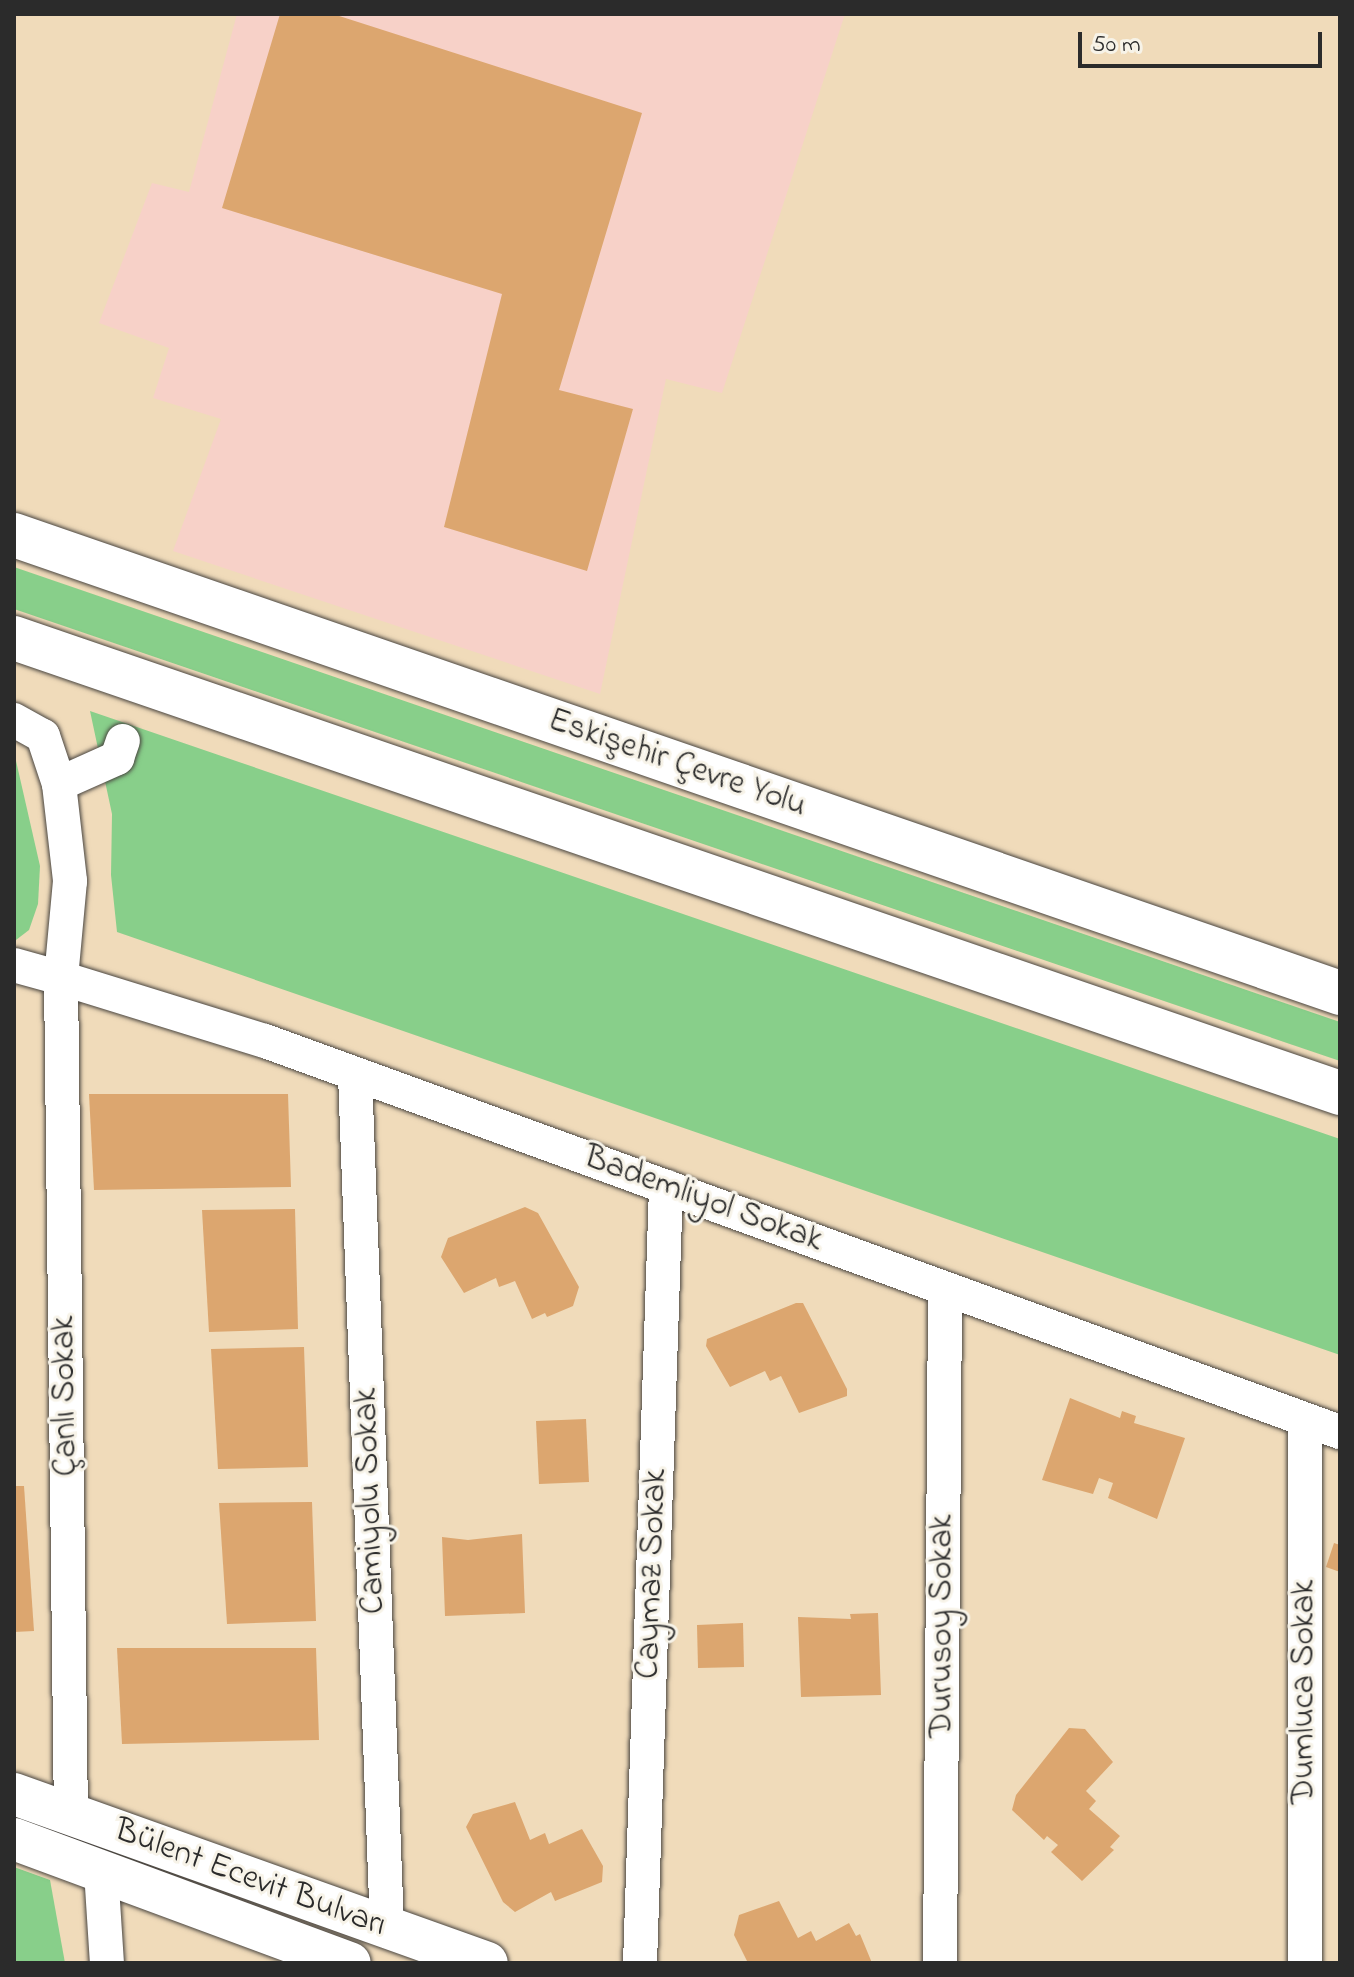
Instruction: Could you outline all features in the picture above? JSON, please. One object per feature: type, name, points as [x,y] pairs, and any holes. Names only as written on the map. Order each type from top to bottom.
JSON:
[{"type":"highway","name":"Eskişehir Çevre Yolu","points":[[14,535],[1340,993]]},
{"type":"highway","points":[[14,638],[1340,1093]]},
{"type":"main road","name":"Bülent Ecevit Bulvarı","points":[[14,1794],[487,1963]]},
{"type":"main road","name":"Bülent Ecevit Bulvarı","points":[[14,1839],[350,1963]]},
{"type":"street","points":[[14,720],[43,736],[59,784],[70,881],[61,978]]},
{"type":"street","points":[[59,784],[117,758],[123,741]]},
{"type":"street","name":"Bademliyol Sokak","points":[[14,965],[265,1041],[1340,1432]]},
{"type":"street","name":"Çanlı Sokak","points":[[61,978],[71,1815]]},
{"type":"street","name":"Camiyolu Sokak","points":[[355,1075],[387,1927]]},
{"type":"street","name":"Caymaz Sokak","points":[[640,1963],[666,1186]]},
{"type":"street","name":"Durusoy Sokak","points":[[940,1963],[945,1289]]},
{"type":"street","name":"Dumluca Sokak","points":[[1305,1421],[1305,1963]]},
{"type":"street","points":[[101,1871],[107,1963]]},
{"type":"shaded area","points":[[237,14],[845,14],[722,393],[666,379],[600,694],[173,551],[221,419],[153,398],[169,348],[99,323],[152,183],[189,192]]},
{"type":"green space","points":[[14,567],[1340,1022],[1340,1061],[14,609]]},
{"type":"green space","points":[[90,711],[1340,1139],[1340,1355],[117,932],[111,875],[112,814]]},
{"type":"green space","points":[[14,752],[40,866],[38,904],[29,930],[16,940]]},
{"type":"green space","points":[[14,1867],[50,1880],[65,1963],[14,1963]]},
{"type":"building","points":[[280,14],[333,14],[642,113],[559,390],[633,409],[587,571],[444,527],[502,294],[222,208]]},
{"type":"building","points":[[89,1094],[288,1094],[291,1187],[94,1190]]},
{"type":"building","points":[[525,1207],[538,1213],[579,1287],[573,1306],[547,1317],[545,1313],[532,1319],[515,1281],[499,1287],[496,1278],[464,1293],[441,1257],[448,1238]]},
{"type":"building","points":[[295,1209],[298,1329],[209,1332],[202,1210]]},
{"type":"building","points":[[796,1303],[803,1303],[847,1389],[847,1396],[799,1413],[781,1376],[770,1381],[765,1371],[730,1387],[706,1346],[707,1339]]},
{"type":"building","points":[[304,1347],[308,1467],[218,1469],[211,1349]]},
{"type":"building","points":[[1070,1398],[1120,1418],[1122,1411],[1136,1416],[1134,1423],[1185,1438],[1157,1519],[1108,1498],[1113,1483],[1099,1478],[1093,1494],[1042,1480]]},
{"type":"building","points":[[586,1419],[589,1482],[539,1484],[536,1421]]},
{"type":"building","points":[[14,1486],[24,1486],[34,1631],[14,1632]]},
{"type":"building","points":[[312,1502],[316,1621],[227,1624],[219,1503]]},
{"type":"building","points":[[522,1534],[525,1613],[445,1616],[442,1537],[468,1540]]},
{"type":"building","points":[[1334,1543],[1340,1545],[1340,1572],[1326,1567]]},
{"type":"building","points":[[878,1613],[881,1695],[801,1697],[798,1617],[851,1619],[850,1614]]},
{"type":"building","points":[[743,1623],[744,1667],[698,1668],[697,1625]]},
{"type":"building","points":[[117,1648],[316,1648],[319,1740],[122,1744]]},
{"type":"building","points":[[1069,1728],[1085,1729],[1113,1762],[1086,1791],[1096,1801],[1089,1809],[1120,1836],[1110,1847],[1114,1850],[1082,1881],[1051,1852],[1058,1845],[1047,1836],[1044,1840],[1012,1810],[1016,1795]]},
{"type":"building","points":[[515,1802],[530,1840],[545,1833],[549,1844],[582,1829],[603,1866],[602,1882],[555,1901],[551,1892],[515,1912],[503,1902],[466,1827],[473,1814]]},
{"type":"building","points":[[779,1901],[798,1938],[811,1931],[816,1941],[849,1923],[856,1936],[860,1934],[872,1963],[748,1963],[734,1935],[739,1915]]}]
